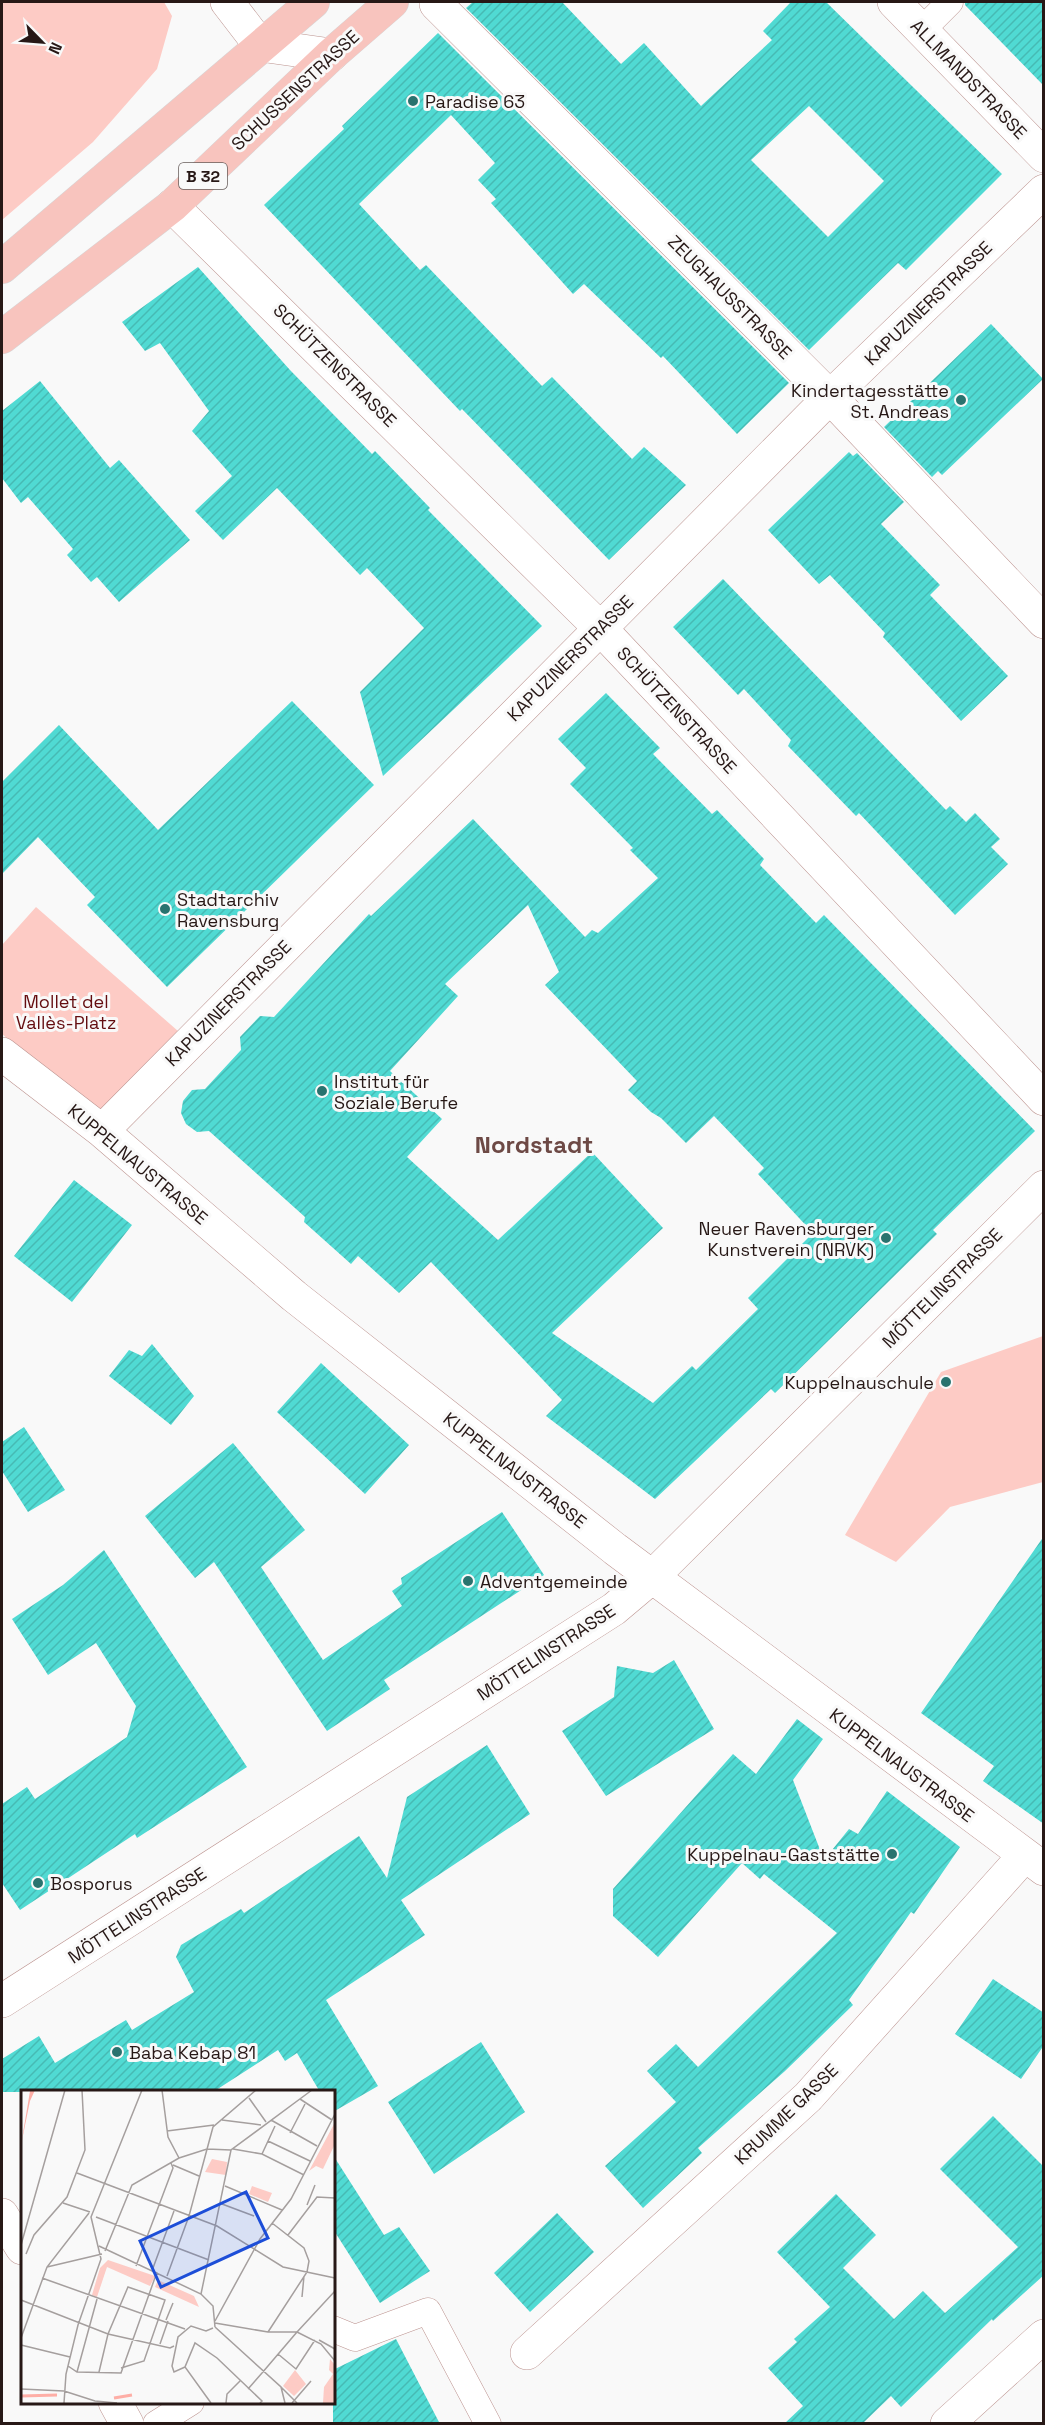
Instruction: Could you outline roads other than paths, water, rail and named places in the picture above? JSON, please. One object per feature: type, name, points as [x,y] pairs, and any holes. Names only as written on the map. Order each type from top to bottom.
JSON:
[{"type":"main road","points":[[2,267],[313,2]]},
{"type":"main road","name":"SCHUSSENSTRASSE","points":[[2,337],[172,206],[331,55],[392,2]]},
{"type":"street","points":[[227,2],[260,45],[331,55]]},
{"type":"street","name":"ALLMANDSTRASSE","points":[[894,2],[1044,156]]},
{"type":"street","name":"ZEUGHAUSSTRASSE","points":[[436,4],[830,397],[1044,622]]},
{"type":"street","name":"KAPUZINERSTRASSE","points":[[102,1131],[830,397],[1044,191]]},
{"type":"street","name":"SCHÜTZENSTRASSE","points":[[172,206],[198,229],[600,628],[1044,1100]]},
{"type":"street","name":"KUPPELNAUSTRASSE","points":[[2,1054],[102,1131],[294,1296],[651,1577],[1034,1862]]},
{"type":"street","name":"MÖTTELINSTRASSE","points":[[2,2001],[614,1609],[651,1577],[1044,1187]]},
{"type":"street","name":"KRUMME GASSE","points":[[527,2353],[808,2097],[1034,1862]]},
{"type":"street","points":[[2,2215],[21,2246]]},
{"type":"street","points":[[947,2424],[1044,2336]]},
{"type":"street","points":[[116,2404],[127,2424]]},
{"type":"lane","points":[[922,30],[950,2]]},
{"type":"lane","points":[[334,2329],[355,2338],[428,2311],[488,2424]]},
{"type":"lane","points":[[156,2424],[189,2404]]},
{"type":"place","name":"Paradise 63","points":[[413,101]]},
{"type":"place","name":"Kindertagesstätte St. Andreas","points":[[961,400]]},
{"type":"place","name":"Stadtarchiv Ravensburg","points":[[165,909]]},
{"type":"place","name":"Institut für Soziale Berufe","points":[[322,1091]]},
{"type":"place","name":"Neuer Ravensburger Kunstverein (NRVK)","points":[[886,1238]]},
{"type":"place","name":"Kuppelnauschule","points":[[946,1382]]},
{"type":"place","name":"Adventgemeinde","points":[[468,1581]]},
{"type":"place","name":"Kuppelnau-Gaststätte","points":[[892,1854]]},
{"type":"place","name":"Bosporus","points":[[38,1883]]},
{"type":"place","name":"Baba Kebap 81","points":[[117,2052]]},
{"type":"district","name":"Nordstadt","points":[[534,1144]]},
{"type":"park label","name":"Mollet del Vallès-Platz","points":[[66,1011]]}]
